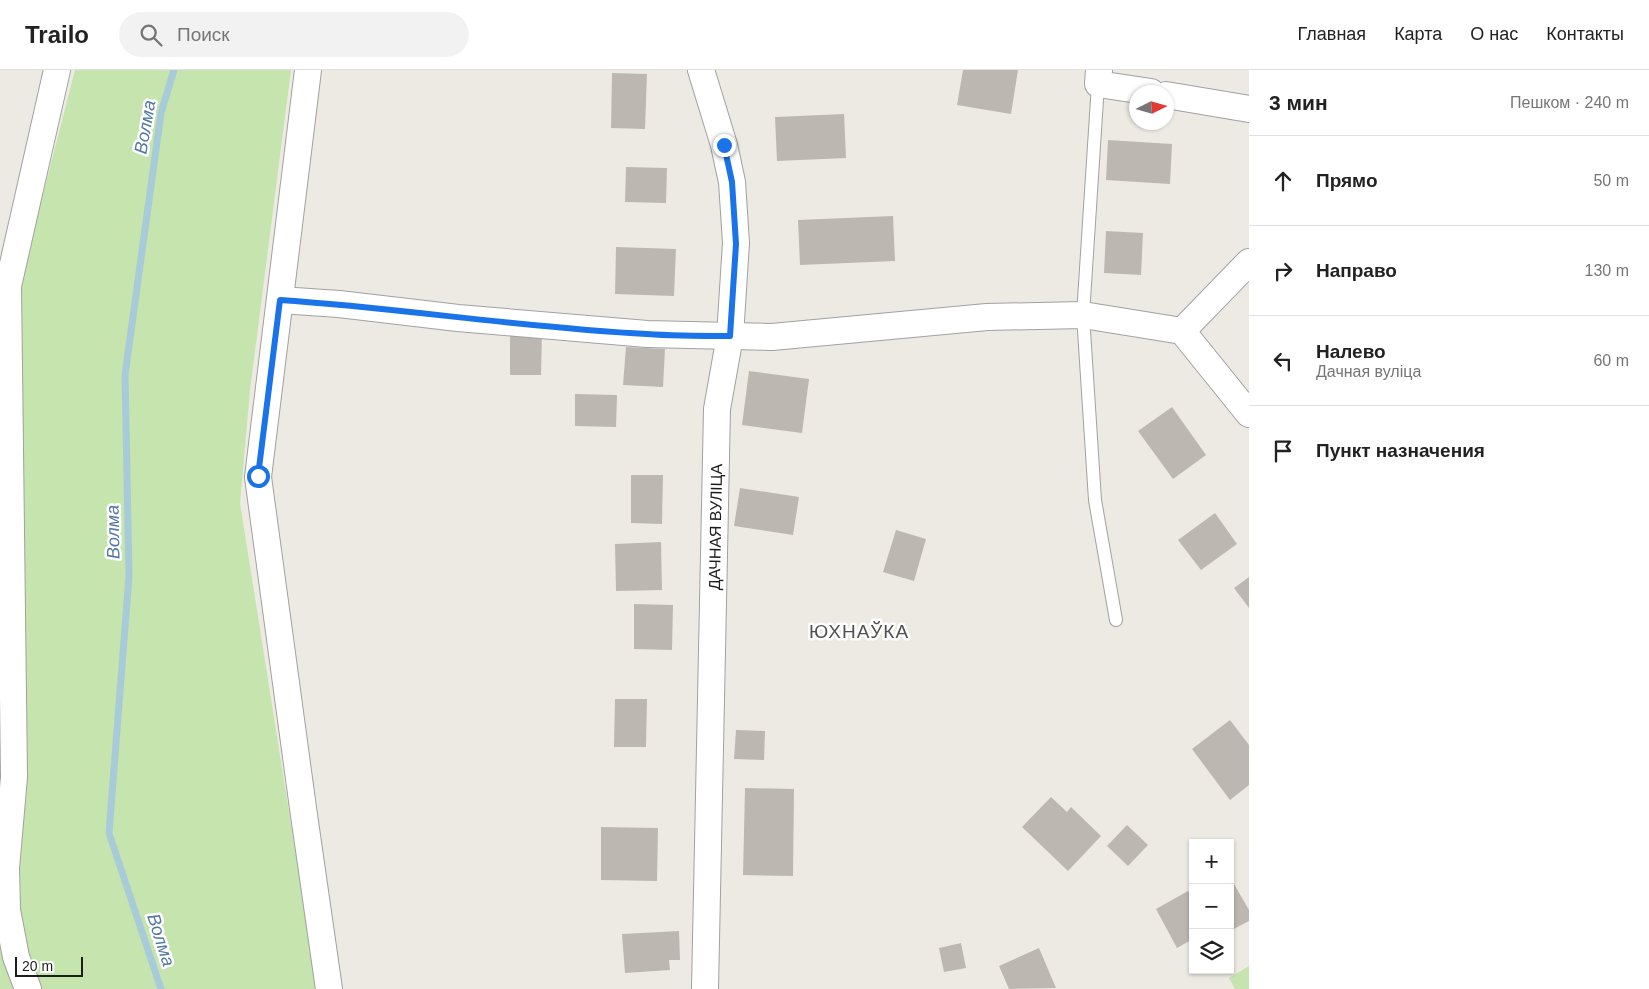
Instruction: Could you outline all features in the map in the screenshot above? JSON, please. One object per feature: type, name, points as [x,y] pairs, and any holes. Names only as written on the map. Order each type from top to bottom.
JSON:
[{"type":"street","points":[[28,989],[16,957],[7,910],[6,868],[14,777],[8,286],[58,70]]},
{"type":"street","points":[[308,70],[258,476],[329,989]]},
{"type":"street","name":"ДАЧНАЯ ВУЛІЦА","points":[[701,70],[724,145],[732,182],[736,244],[730,336],[717,409],[704,989]]},
{"type":"street","points":[[1099,77],[1129,86]]},
{"type":"street","points":[[1174,96],[1249,109]]},
{"type":"street","points":[[1182,331],[1249,262]]},
{"type":"street","points":[[280,300],[339,304],[458,318],[647,334],[772,338],[987,317],[1083,315],[1182,331],[1249,414]]},
{"type":"lane","points":[[1099,77],[1083,315],[1095,500],[1116,620]]},
{"type":"green space","points":[[75,70],[291,70],[250,390],[240,503],[317,989],[0,989],[0,765],[12,656],[20,284]]},
{"type":"green space","points":[[1249,966],[1249,989],[1235,989],[1229,978]]},
{"type":"building","points":[[963,70],[1018,70],[1011,114],[957,105]]},
{"type":"building","points":[[612,73],[647,74],[645,129],[611,128]]},
{"type":"building","points":[[844,114],[846,158],[777,161],[775,117]]},
{"type":"building","points":[[1108,140],[1172,144],[1170,184],[1106,180]]},
{"type":"building","points":[[626,167],[667,168],[666,203],[625,202]]},
{"type":"building","points":[[893,216],[895,261],[800,265],[798,220]]},
{"type":"building","points":[[1106,231],[1143,233],[1141,275],[1104,273]]},
{"type":"building","points":[[616,247],[676,249],[674,296],[615,294]]},
{"type":"building","points":[[510,333],[542,333],[541,375],[510,375]]},
{"type":"building","points":[[626,347],[665,349],[663,387],[623,385]]},
{"type":"building","points":[[749,371],[809,379],[802,433],[742,425]]},
{"type":"building","points":[[575,394],[617,395],[616,427],[575,426]]},
{"type":"building","points":[[1172,407],[1206,455],[1173,479],[1138,431]]},
{"type":"building","points":[[631,475],[663,475],[662,524],[631,523]]},
{"type":"building","points":[[740,488],[799,497],[793,535],[734,526]]},
{"type":"building","points":[[1215,513],[1237,544],[1201,570],[1178,540]]},
{"type":"building","points":[[896,530],[926,539],[914,581],[883,572]]},
{"type":"building","points":[[661,542],[662,590],[616,591],[615,544]]},
{"type":"building","points":[[1249,577],[1249,608],[1234,588]]},
{"type":"building","points":[[634,604],[673,605],[672,650],[634,649]]},
{"type":"building","points":[[615,699],[647,699],[646,747],[614,747]]},
{"type":"building","points":[[1230,720],[1249,745],[1249,785],[1230,800],[1192,749]]},
{"type":"building","points":[[736,730],[765,731],[764,760],[734,759]]},
{"type":"building","points":[[745,788],[794,789],[793,876],[743,875]]},
{"type":"building","points":[[1051,797],[1067,812],[1071,807],[1101,836],[1068,871],[1022,827]]},
{"type":"building","points":[[1127,825],[1148,845],[1128,866],[1107,846]]},
{"type":"building","points":[[601,827],[658,828],[657,881],[601,880]]},
{"type":"building","points":[[1234,884],[1249,910],[1249,921],[1234,929]]},
{"type":"building","points":[[1188,891],[1189,941],[1177,948],[1156,909]]},
{"type":"building","points":[[679,931],[680,960],[669,960],[670,970],[625,973],[622,934]]},
{"type":"building","points":[[961,943],[966,968],[944,972],[939,948]]},
{"type":"building","points":[[1039,948],[1056,988],[1009,989],[999,966]]},
{"type":"waterway","name":"Волма","points":[[161,989],[109,833],[129,576],[125,375],[161,113],[174,70]]},
{"type":"district","name":"ЮХНАЎКА","points":[[859,631]]},
{"type":"route","points":[[258,476],[280,300],[339,304],[458,318],[647,334],[730,336],[736,244],[732,182],[724,145]]}]
